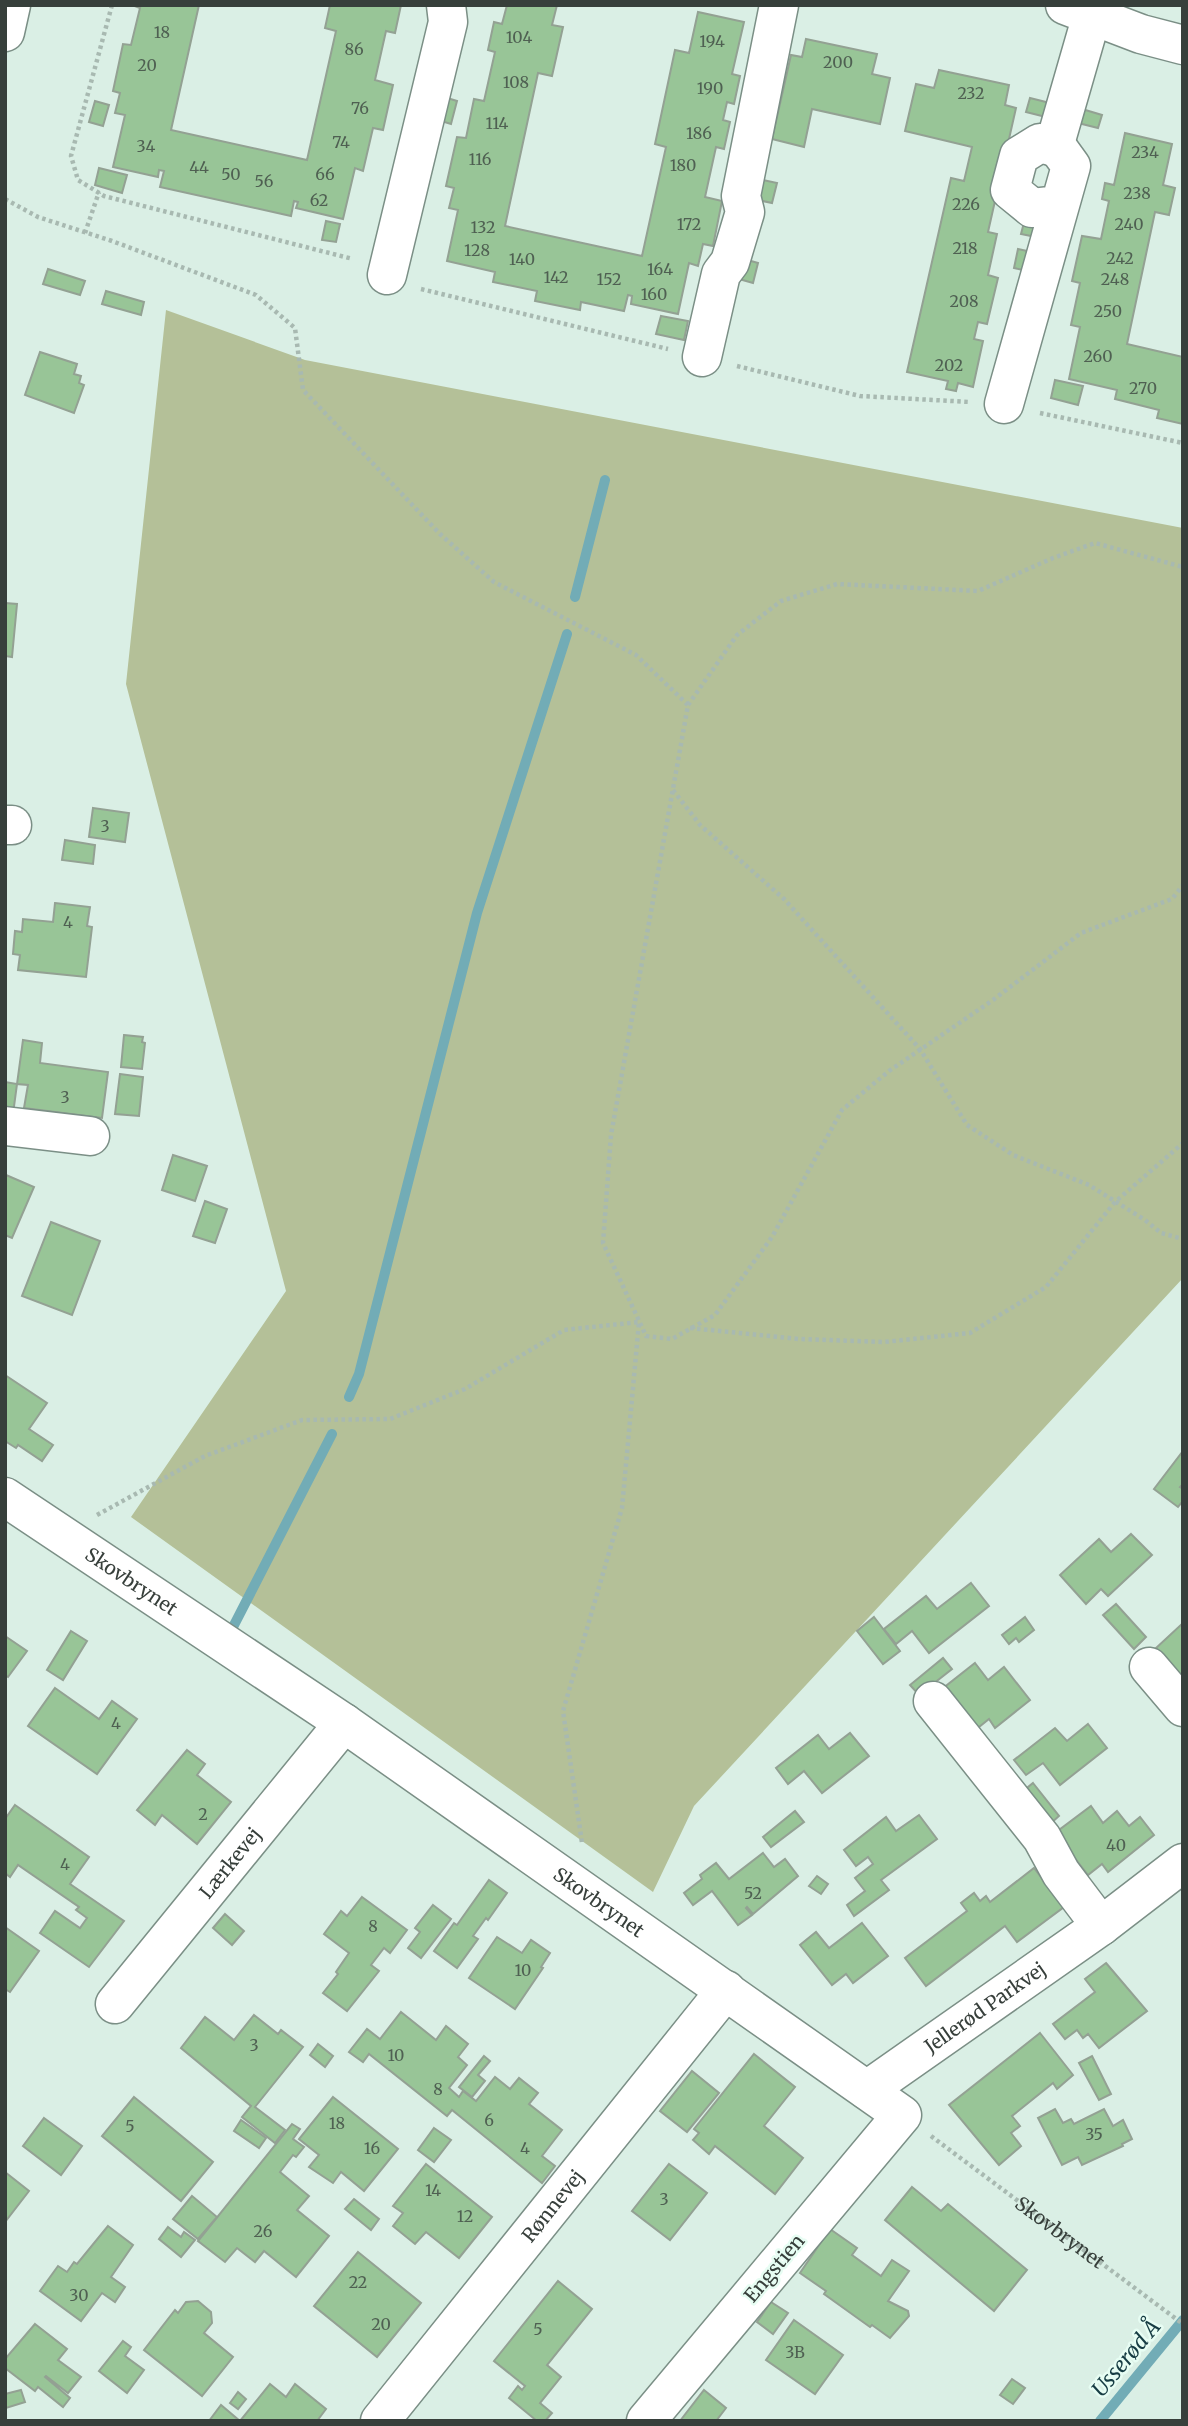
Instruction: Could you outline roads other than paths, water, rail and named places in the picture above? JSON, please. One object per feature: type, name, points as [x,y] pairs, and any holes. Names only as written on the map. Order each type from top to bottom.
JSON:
[{"type":"street","points":[[5,32],[11,5]]},
{"type":"street","points":[[387,275],[448,22],[446,5]]},
{"type":"street","points":[[702,357],[721,274],[730,262],[745,212],[741,196],[779,5]]},
{"type":"street","points":[[1054,146],[1078,10],[1141,34],[1183,45]]},
{"type":"street","points":[[1004,404],[1071,166],[1058,148],[1040,143],[1019,156],[1010,190],[1032,208],[1060,205]]},
{"type":"street","points":[[5,1126],[90,1136]]},
{"type":"street","name":"Skovbrynet","points":[[5,1497],[345,1723],[902,2115]]},
{"type":"street","points":[[1149,1667],[1183,1707]]},
{"type":"street","points":[[933,1701],[1042,1838],[1061,1872],[1101,1926]]},
{"type":"street","name":"Lærkevej","points":[[115,2004],[345,1723]]},
{"type":"street","name":"Jellerød Parkvej","points":[[867,2090],[1101,1926],[1183,1863]]},
{"type":"street","name":"Rønnevej","points":[[380,2421],[726,1990]]},
{"type":"street","name":"Engstien","points":[[646,2421],[902,2115]]},
{"type":"waterway","points":[[575,597],[605,480]]},
{"type":"waterway","points":[[349,1397],[359,1374],[477,913],[567,634]]},
{"type":"waterway","points":[[232,1629],[332,1434]]},
{"type":"waterway","name":"Usserød Å","points":[[1100,2421],[1183,2320]]}]
